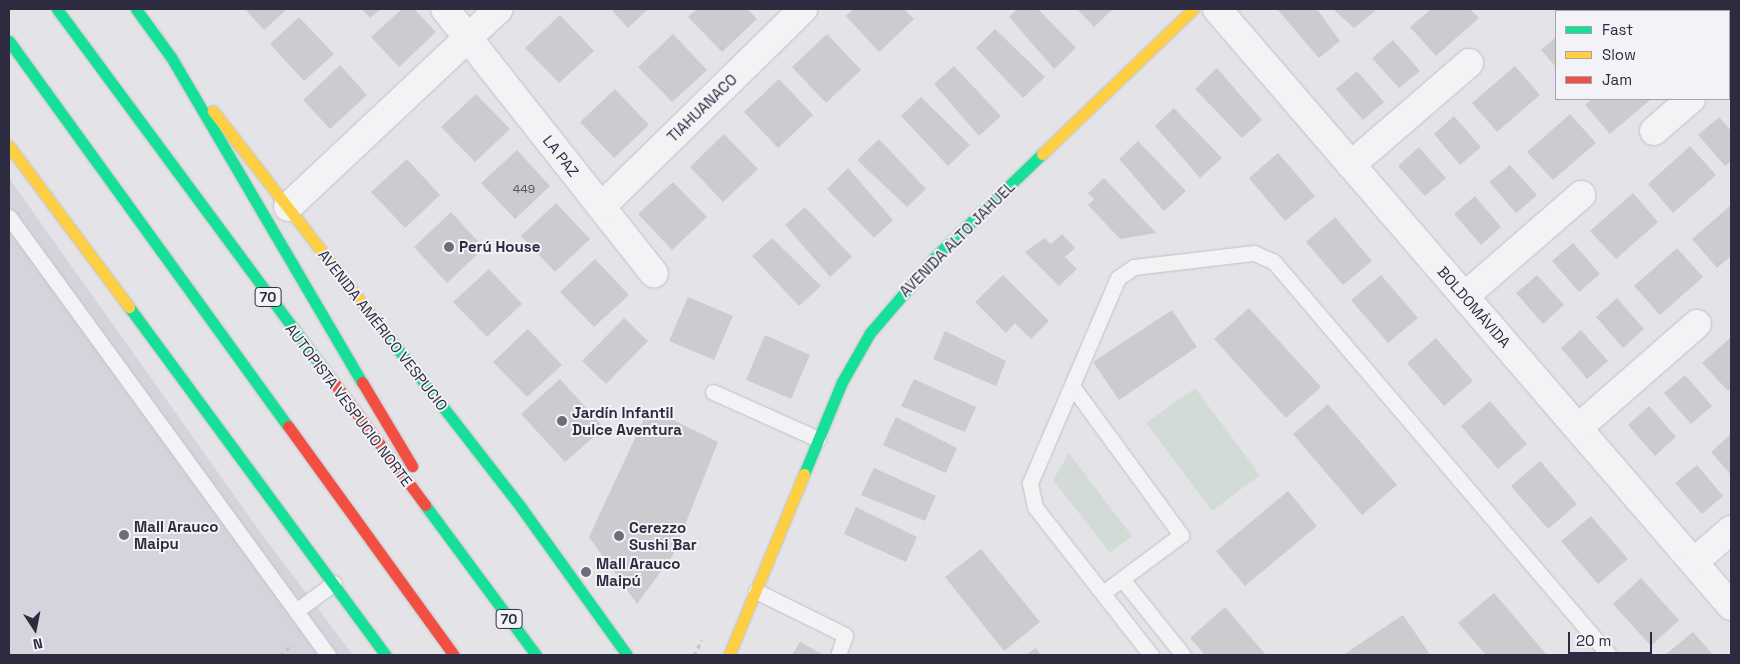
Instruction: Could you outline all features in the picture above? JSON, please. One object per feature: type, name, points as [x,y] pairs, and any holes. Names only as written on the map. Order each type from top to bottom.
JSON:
[{"type":"main road","name":"AUTOPISTA VESPUCIO NORTE","points":[[57,9],[536,655]]},
{"type":"main road","name":"AVENIDA AMÉRICO VESPUCIO","points":[[136,9],[171,57],[520,506],[627,655]]},
{"type":"main road","name":"AVENIDA ALTO JAHUEL","points":[[729,655],[842,382],[870,333],[907,288],[1193,9]]},
{"type":"main road","points":[[9,41],[454,655]]},
{"type":"main road","points":[[171,57],[482,583]]},
{"type":"main road","points":[[9,146],[386,655]]},
{"type":"street","name":"LA PAZ","points":[[445,9],[654,274]]},
{"type":"street","points":[[288,207],[499,9]]},
{"type":"street","name":"TIAHUANACO","points":[[601,207],[803,9]]},
{"type":"street","name":"BOLDOMÁVIDA","points":[[1217,9],[1731,606]]},
{"type":"street","points":[[1351,165],[1469,63]]},
{"type":"street","points":[[1654,131],[1690,100]]},
{"type":"street","points":[[1465,296],[1581,195]]},
{"type":"street","points":[[1578,428],[1697,324]]},
{"type":"street","points":[[1694,562],[1731,530]]},
{"type":"lane","points":[[9,217],[328,655]]},
{"type":"lane","points":[[1151,655],[1035,507],[1030,483],[1118,278],[1134,268],[1254,253],[1274,262],[1609,655]]},
{"type":"lane","points":[[1072,386],[1181,536],[1103,593]]},
{"type":"lane","points":[[713,392],[818,439]]},
{"type":"lane","points":[[1122,579],[1183,655]]},
{"type":"lane","points":[[296,611],[334,584]]},
{"type":"lane","points":[[756,591],[845,635],[838,655]]},
{"type":"shaded area","name":"Mall Arauco Maipu","points":[[9,178],[261,533],[353,655],[9,655]]},
{"type":"shaded area","points":[[1195,388],[1260,475],[1212,511],[1146,423]]},
{"type":"shaded area","points":[[1069,453],[1132,536],[1110,553],[1053,480]]},
{"type":"building","points":[[245,9],[287,9],[264,30]]},
{"type":"building","points":[[362,9],[381,9],[370,18]]},
{"type":"building","points":[[402,9],[414,9],[436,32],[399,67],[371,37]]},
{"type":"building","points":[[611,9],[648,9],[628,28]]},
{"type":"building","points":[[697,9],[747,9],[757,19],[722,52],[688,17]]},
{"type":"building","points":[[854,9],[904,9],[914,19],[879,52],[846,16]]},
{"type":"building","points":[[1017,9],[1038,9],[1076,48],[1054,69],[1009,17]]},
{"type":"building","points":[[1077,9],[1113,9],[1094,27]]},
{"type":"building","points":[[1277,9],[1317,9],[1340,41],[1319,58]]},
{"type":"building","points":[[1333,9],[1373,9],[1375,11],[1354,28]]},
{"type":"building","points":[[1431,9],[1470,9],[1479,18],[1436,56],[1410,27]]},
{"type":"building","points":[[1598,9],[1636,10],[1599,10]]},
{"type":"building","points":[[560,15],[594,51],[559,83],[525,48]]},
{"type":"building","points":[[299,17],[334,54],[304,81],[270,44]]},
{"type":"building","points":[[995,29],[1045,77],[1023,98],[976,48]]},
{"type":"building","points":[[673,34],[707,70],[672,102],[638,67]]},
{"type":"building","points":[[827,34],[861,70],[826,103],[792,67]]},
{"type":"building","points":[[1555,38],[1555,66],[1541,50]]},
{"type":"building","points":[[1393,40],[1420,71],[1399,88],[1372,58]]},
{"type":"building","points":[[340,65],[367,95],[330,129],[303,100]]},
{"type":"building","points":[[954,66],[1001,116],[979,136],[934,84]]},
{"type":"building","points":[[1515,66],[1540,95],[1497,132],[1472,103]]},
{"type":"building","points":[[1217,68],[1262,120],[1242,138],[1195,89]]},
{"type":"building","points":[[1357,71],[1384,102],[1363,120],[1336,89]]},
{"type":"building","points":[[779,79],[813,115],[778,148],[744,112]]},
{"type":"building","points":[[615,89],[649,125],[614,158],[580,122]]},
{"type":"building","points":[[476,94],[510,129],[475,162],[441,127]]},
{"type":"building","points":[[921,97],[970,145],[948,166],[901,116]]},
{"type":"building","points":[[1591,100],[1650,100],[1610,134],[1585,105]]},
{"type":"building","points":[[1174,108],[1222,158],[1200,178],[1155,126]]},
{"type":"building","points":[[1570,114],[1596,143],[1553,180],[1527,152]]},
{"type":"building","points":[[1454,116],[1481,147],[1460,165],[1434,134]]},
{"type":"building","points":[[1719,117],[1731,131],[1731,161],[1725,166],[1698,135]]},
{"type":"building","points":[[724,134],[758,169],[723,202],[690,167]]},
{"type":"building","points":[[879,139],[926,189],[907,207],[857,160]]},
{"type":"building","points":[[1138,141],[1186,191],[1164,211],[1119,159]]},
{"type":"building","points":[[1690,146],[1716,175],[1673,213],[1648,184]]},
{"type":"building","points":[[1419,147],[1446,178],[1425,196],[1398,166]]},
{"type":"building","points":[[517,150],[550,186],[515,219],[481,183]]},
{"type":"building","points":[[1278,153],[1315,196],[1285,221],[1249,178]]},
{"type":"building","points":[[407,159],[440,195],[405,228],[371,192]]},
{"type":"building","points":[[1510,165],[1537,195],[1516,213],[1489,182]]},
{"type":"building","points":[[848,168],[893,220],[874,238],[827,189]]},
{"type":"building","points":[[1104,178],[1156,233],[1120,239],[1088,205],[1094,199],[1088,193]]},
{"type":"building","points":[[673,182],[707,217],[672,250],[638,214]]},
{"type":"building","points":[[1633,193],[1658,222],[1616,259],[1590,231]]},
{"type":"building","points":[[1475,196],[1501,227],[1481,245],[1454,214]]},
{"type":"building","points":[[556,203],[590,239],[555,272],[521,236]]},
{"type":"building","points":[[1731,205],[1731,256],[1717,268],[1692,239]]},
{"type":"building","points":[[805,207],[852,257],[830,277],[785,225]]},
{"type":"building","name":"Perú House","points":[[451,212],[484,248],[447,283],[414,247]]},
{"type":"building","points":[[1335,217],[1372,261],[1343,285],[1306,242]]},
{"type":"building","points":[[1062,234],[1075,248],[1065,257],[1077,269],[1059,286],[1025,252],[1045,238],[1051,244]]},
{"type":"building","points":[[772,238],[821,286],[799,306],[752,256]]},
{"type":"building","points":[[1573,243],[1600,274],[1579,292],[1552,261]]},
{"type":"building","points":[[1677,248],[1703,277],[1660,315],[1634,286]]},
{"type":"building","points":[[595,259],[629,295],[594,327],[560,292]]},
{"type":"building","points":[[489,269],[522,304],[487,337],[453,302]]},
{"type":"building","points":[[1003,275],[1049,321],[1031,339],[1015,323],[1006,333],[975,302]]},
{"type":"building","points":[[1381,275],[1418,318],[1388,343],[1351,300]]},
{"type":"building","points":[[1537,275],[1564,305],[1543,324],[1516,293]]},
{"type":"building","points":[[688,297],[733,316],[714,360],[669,341]]},
{"type":"building","points":[[1617,298],[1644,329],[1623,348],[1596,317]]},
{"type":"building","points":[[1249,308],[1321,387],[1286,418],[1214,339]]},
{"type":"building","points":[[1172,310],[1197,347],[1119,400],[1093,362]]},
{"type":"building","points":[[624,318],[648,341],[606,384],[582,361]]},
{"type":"building","points":[[528,329],[562,365],[527,397],[493,362]]},
{"type":"building","points":[[1581,330],[1608,361],[1587,379],[1561,348]]},
{"type":"building","points":[[945,331],[1006,361],[996,386],[933,359]]},
{"type":"building","points":[[765,335],[810,355],[791,399],[746,380]]},
{"type":"building","points":[[1731,337],[1731,388],[1728,391],[1702,363]]},
{"type":"building","points":[[1436,338],[1473,381],[1444,406],[1407,363]]},
{"type":"building","points":[[1685,375],[1712,406],[1691,424],[1664,393]]},
{"type":"building","name":"Jardín Infantil Dulce Aventura","points":[[560,379],[604,428],[565,462],[521,414]]},
{"type":"building","points":[[914,379],[976,407],[965,432],[901,406]]},
{"type":"building","points":[[1490,401],[1527,444],[1498,469],[1461,426]]},
{"type":"building","points":[[1328,404],[1397,485],[1362,515],[1293,434]]},
{"type":"building","points":[[1649,406],[1676,437],[1655,456],[1628,425]]},
{"type":"building","points":[[649,408],[718,442],[673,555],[637,604],[589,537]]},
{"type":"building","points":[[896,417],[957,448],[946,473],[883,445]]},
{"type":"building","points":[[1731,434],[1731,475],[1711,452]]},
{"type":"building","points":[[1540,461],[1577,504],[1548,529],[1511,486]]},
{"type":"building","points":[[1697,465],[1723,496],[1702,514],[1675,483]]},
{"type":"building","points":[[874,468],[936,496],[925,521],[861,495]]},
{"type":"building","points":[[1288,491],[1317,526],[1245,586],[1216,551]]},
{"type":"building","points":[[856,507],[917,537],[906,562],[844,534]]},
{"type":"building","points":[[1591,516],[1628,559],[1598,584],[1561,541]]},
{"type":"building","points":[[981,549],[1040,622],[1004,651],[945,577]]},
{"type":"building","points":[[1641,578],[1679,620],[1651,646],[1613,604]]},
{"type":"building","points":[[1494,593],[1547,655],[1486,655],[1458,623]]},
{"type":"building","points":[[1225,607],[1266,655],[1205,655],[1190,638]]},
{"type":"building","points":[[1403,615],[1429,653],[1425,655],[1343,655]]},
{"type":"building","points":[[1693,632],[1713,655],[1665,655]]},
{"type":"building","points":[[800,642],[824,655],[792,655]]},
{"type":"building","points":[[1036,648],[1041,655],[1025,655]]},
{"type":"traffic: fast","points":[[57,9],[329,376]]},
{"type":"traffic: fast","points":[[136,9],[171,57]]},
{"type":"traffic: fast","points":[[9,41],[288,426]]},
{"type":"traffic: fast","points":[[171,57],[362,382]]},
{"type":"traffic: fast","points":[[804,474],[842,382],[870,333],[936,256],[1042,154]]},
{"type":"traffic: fast","points":[[129,307],[386,655]]},
{"type":"traffic: fast","points":[[369,312],[520,506],[627,655]]},
{"type":"traffic: fast","points":[[425,505],[536,655]]},
{"type":"traffic: slow","points":[[1042,154],[1193,9]]},
{"type":"traffic: slow","points":[[213,111],[369,312]]},
{"type":"traffic: slow","points":[[9,146],[129,307]]},
{"type":"traffic: slow","points":[[729,655],[804,474]]},
{"type":"traffic: jam","points":[[329,376],[425,505]]},
{"type":"traffic: jam","points":[[362,382],[412,466]]},
{"type":"traffic: jam","points":[[288,426],[454,655]]},
{"type":"place","name":"Perú House","points":[[449,247]]},
{"type":"place","name":"Jardín Infantil Dulce Aventura","points":[[562,421]]},
{"type":"place","name":"Mall Arauco Maipu","points":[[124,535]]},
{"type":"place","name":"Cerezzo Sushi Bar","points":[[619,536]]},
{"type":"place","name":"Mall Arauco Maipú","points":[[586,572]]}]
